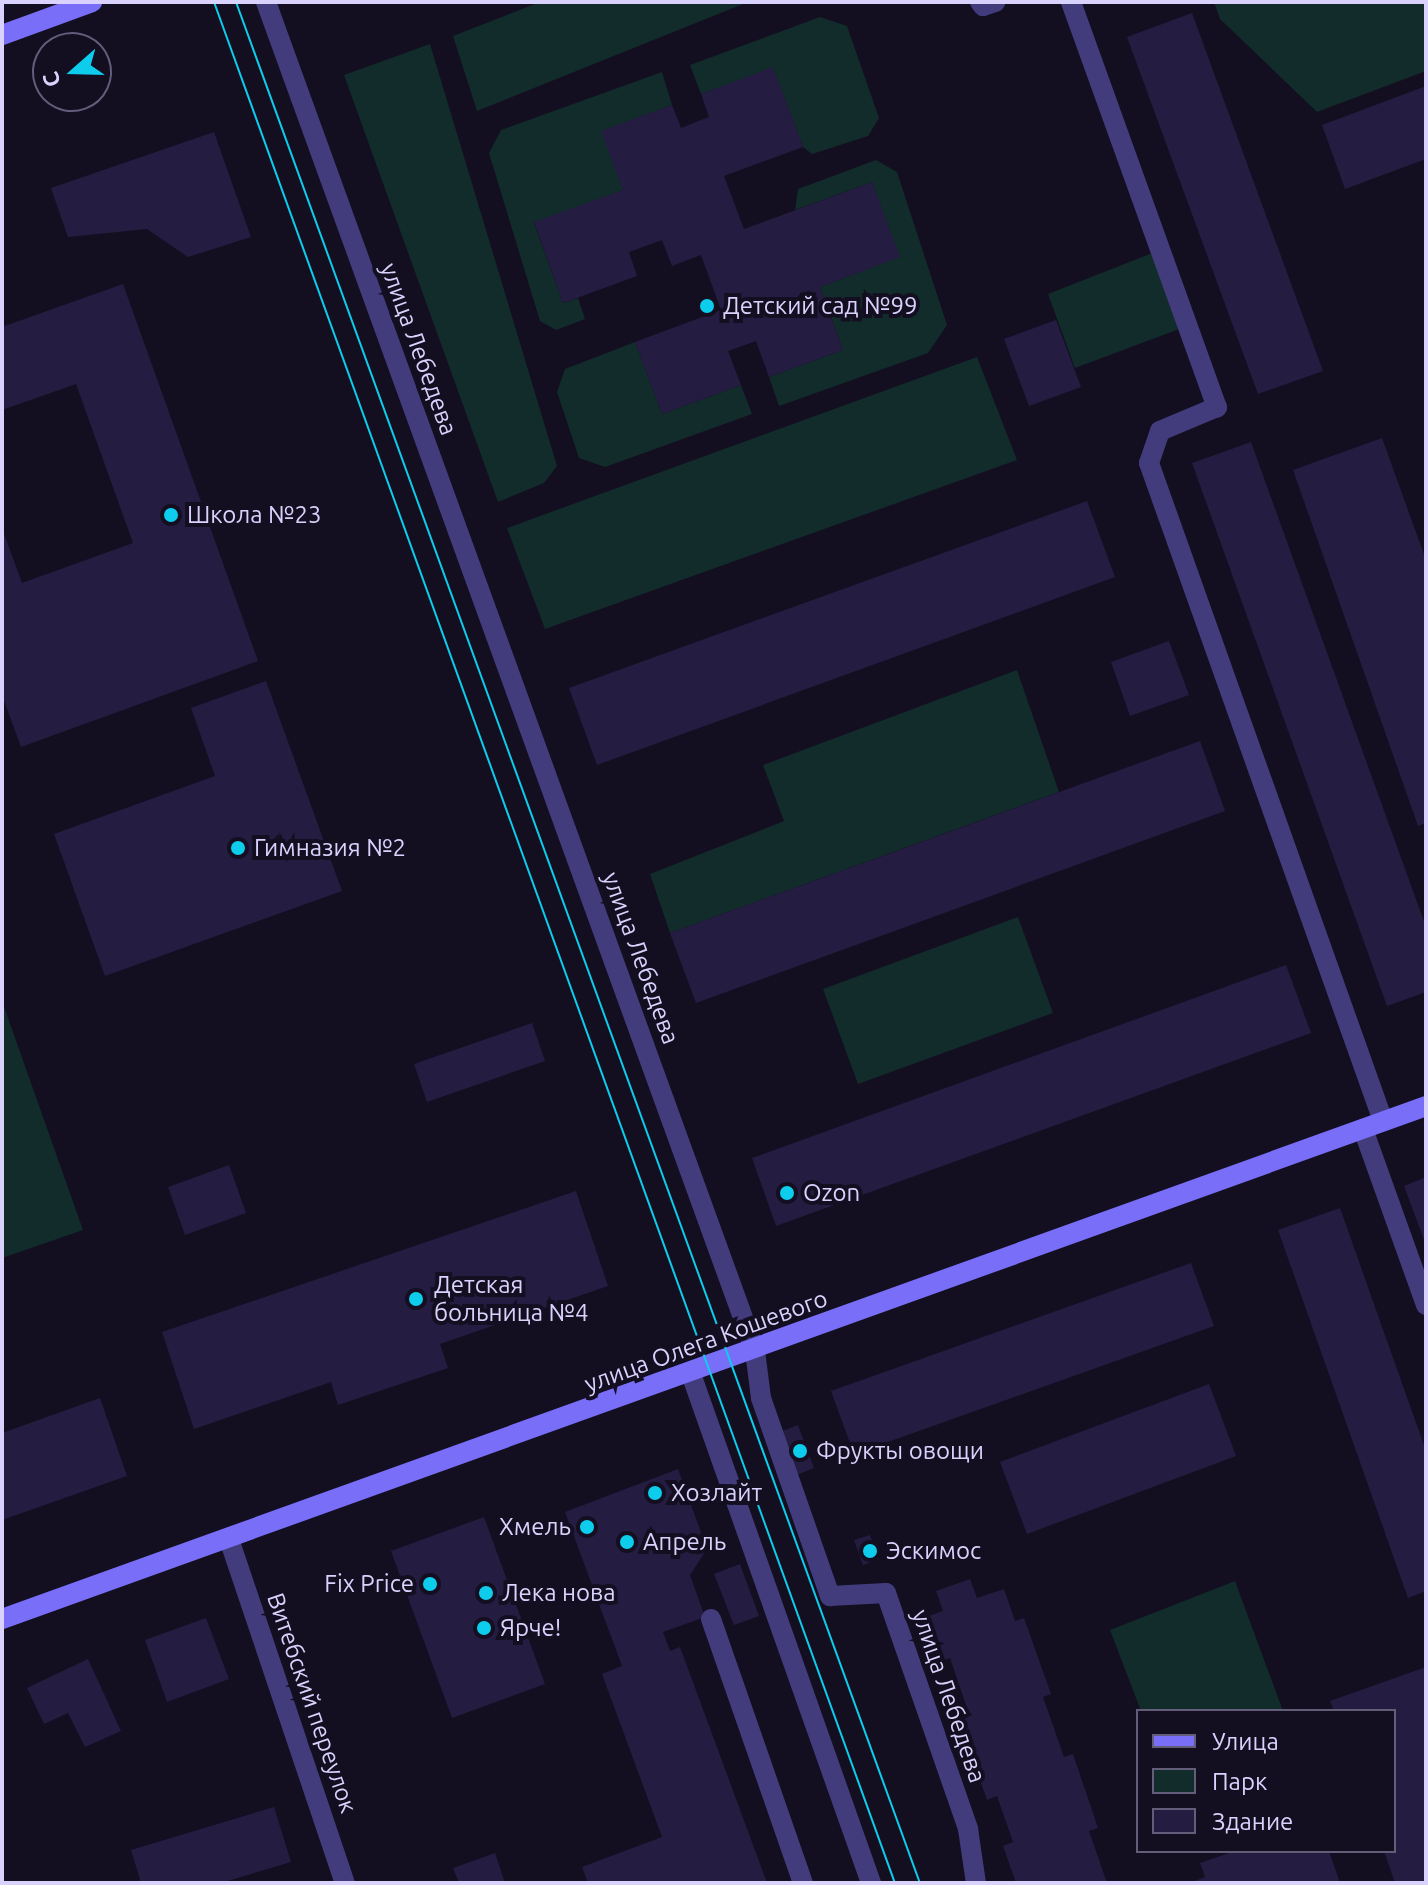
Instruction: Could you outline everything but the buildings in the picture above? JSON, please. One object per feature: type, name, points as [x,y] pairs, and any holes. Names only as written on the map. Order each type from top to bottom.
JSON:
[{"type":"street","points":[[2,35],[92,2]]},
{"type":"street","name":"улица Лебедева","points":[[266,2],[755,1351],[761,1398],[830,1596],[886,1593],[968,1829],[976,1883]]},
{"type":"street","points":[[980,2],[995,2]]},
{"type":"street","points":[[1071,2],[1217,407],[1160,431],[1149,463],[1383,1121]]},
{"type":"street","name":"улица Олега Кошевого","points":[[2,1619],[755,1351],[1426,1106]]},
{"type":"street","points":[[1363,1129],[1426,1305]]},
{"type":"street","points":[[691,1374],[871,1883]]},
{"type":"street","name":"Витебский переулок","points":[[229,1539],[345,1883]]},
{"type":"street","points":[[711,1619],[803,1883]]},
{"type":"green space","points":[[540,2],[748,2],[477,111],[453,36]]},
{"type":"green space","points":[[1214,2],[1426,2],[1426,71],[1317,112],[1220,19]]},
{"type":"green space","points":[[820,17],[847,26],[879,118],[868,136],[812,154],[803,147],[773,68],[701,94],[690,65]]},
{"type":"green space","points":[[430,44],[557,466],[544,483],[498,502],[344,75]]},
{"type":"green space","points":[[662,72],[672,105],[602,131],[623,190],[534,223],[563,303],[578,298],[585,319],[556,330],[540,321],[489,153],[501,130]]},
{"type":"green space","points":[[876,160],[897,172],[947,325],[928,353],[779,406],[769,377],[843,350],[820,287],[899,257],[872,182],[795,210],[798,189]]},
{"type":"green space","points":[[1155,252],[1182,328],[1075,368],[1048,294]]},
{"type":"green space","points":[[635,342],[662,414],[741,385],[752,414],[605,467],[579,458],[557,392],[565,369]]},
{"type":"green space","points":[[977,357],[1017,460],[545,629],[507,528]]},
{"type":"green space","points":[[1017,670],[1059,792],[670,933],[650,874],[784,821],[763,765]]},
{"type":"green space","points":[[1018,917],[1053,1013],[858,1084],[823,989]]},
{"type":"green space","points":[[2,1001],[83,1230],[2,1258]]},
{"type":"green space","points":[[1235,1581],[1282,1709],[1140,1709],[1110,1630]]},
{"type":"tram line","points":[[214,2],[895,1883]]},
{"type":"tram line","points":[[236,2],[920,1883]]},
{"type":"place","name":"Детский сад №99","points":[[707,306]]},
{"type":"place","name":"Школа №23","points":[[171,515]]},
{"type":"place","name":"Гимназия №2","points":[[238,848]]},
{"type":"place","name":"Ozon","points":[[787,1193]]},
{"type":"place","name":"Детская больница №4","points":[[416,1299]]},
{"type":"place","name":"Фрукты овощи","points":[[800,1451]]},
{"type":"place","name":"Хозлайт","points":[[655,1493]]},
{"type":"place","name":"Хмель","points":[[587,1527]]},
{"type":"place","name":"Апрель","points":[[627,1542]]},
{"type":"place","name":"Эскимос","points":[[870,1551]]},
{"type":"place","name":"Fix Price","points":[[430,1584]]},
{"type":"place","name":"Лека нова","points":[[486,1593]]},
{"type":"place","name":"Ярче!","points":[[484,1628]]}]
